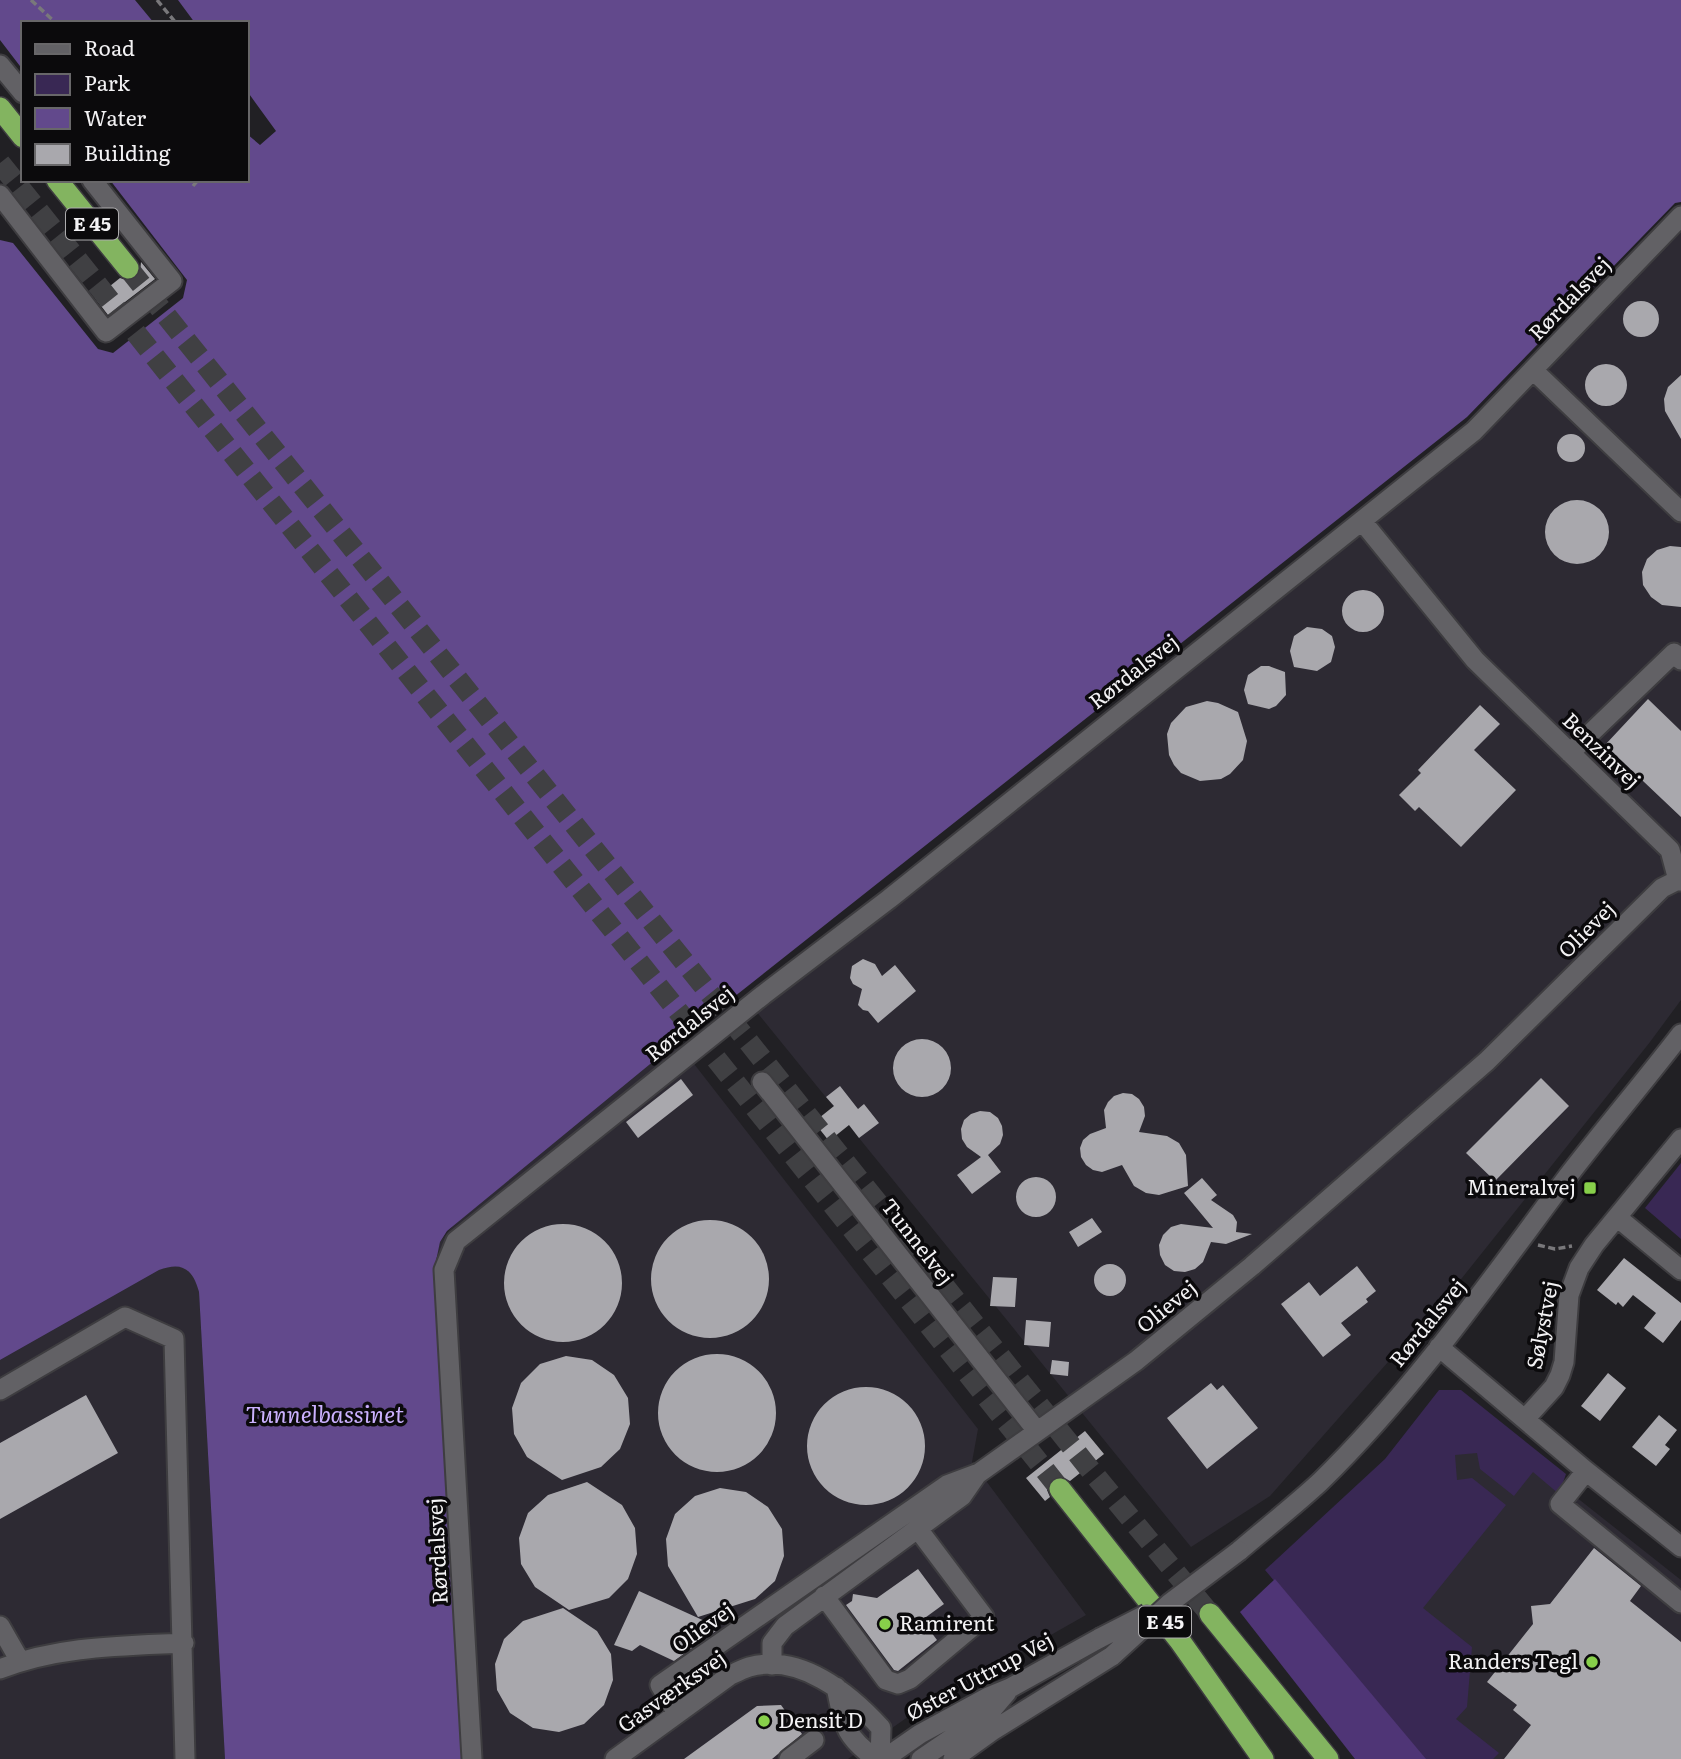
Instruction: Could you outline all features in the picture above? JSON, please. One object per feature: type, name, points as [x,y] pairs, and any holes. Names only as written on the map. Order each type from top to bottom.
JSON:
[{"type":"highway","points":[[0,108],[21,134]]},
{"type":"highway","name":"E 45","points":[[59,182],[128,268]]},
{"type":"highway","name":"E 45","points":[[1060,1489],[1180,1641],[1263,1759]]},
{"type":"highway","name":"E 45","points":[[1210,1614],[1328,1759]]},
{"type":"street","points":[[0,65],[21,91]]},
{"type":"street","points":[[0,195],[106,332],[172,281],[94,182]]},
{"type":"street","name":"Rørdalsvej","points":[[472,1759],[444,1269],[456,1241],[1474,431],[1681,216]]},
{"type":"street","points":[[1533,370],[1681,512]]},
{"type":"street","name":"Benzinvej","points":[[1362,521],[1475,660],[1670,850],[1680,876]]},
{"type":"street","points":[[1570,753],[1679,653]]},
{"type":"street","name":"Olievej","points":[[677,1713],[660,1685],[947,1485],[979,1473],[1136,1361],[1263,1257],[1487,1062],[1662,888],[1680,876]]},
{"type":"street","name":"Rørdalsvej","points":[[953,1759],[992,1731],[1112,1656],[1170,1603],[1239,1551],[1318,1483],[1365,1435],[1439,1347],[1681,1034]]},
{"type":"street","name":"Tunnelvej","points":[[762,1083],[1037,1430]]},
{"type":"street","name":"Sølystvej","points":[[1525,1419],[1560,1376],[1564,1362],[1569,1295],[1579,1268],[1594,1245],[1681,1139]]},
{"type":"street","points":[[1618,1217],[1681,1270]]},
{"type":"street","points":[[0,1390],[125,1317],[174,1339],[185,1759]]},
{"type":"street","points":[[1439,1347],[1681,1547]]},
{"type":"street","points":[[1586,1471],[1560,1504],[1681,1603]]},
{"type":"street","points":[[772,1665],[772,1643],[785,1626],[962,1496],[979,1473]]},
{"type":"street","points":[[824,1596],[886,1680],[898,1684],[910,1679],[984,1617],[918,1529]]},
{"type":"street","name":"Rørdalsvej","points":[[1100,1638],[1170,1603]]},
{"type":"street","points":[[0,1626],[20,1661]]},
{"type":"street","name":"Øster Uttrup Vej","points":[[880,1759],[920,1734],[1100,1638]]},
{"type":"street","points":[[0,1669],[20,1661],[89,1648],[184,1643]]},
{"type":"street","name":"Gasværksvej","points":[[615,1759],[729,1676],[749,1667],[772,1665],[809,1672],[836,1688],[865,1711],[881,1728],[880,1759]]},
{"type":"street","points":[[836,1688],[844,1723],[856,1745],[880,1759]]},
{"type":"street","points":[[921,1759],[990,1712],[1010,1688]]},
{"type":"street","points":[[789,1759],[814,1740]]},
{"type":"path","points":[[31,0],[54,21]]},
{"type":"path","points":[[157,0],[174,21]]},
{"type":"path","points":[[193,186],[196,182]]},
{"type":"path","points":[[1555,1249],[1571,1246]]},
{"type":"shaded area","points":[[1681,224],[1681,1000],[1462,1278],[1270,1496],[1191,1547],[747,1000],[1421,468],[1666,226]]},
{"type":"shaded area","points":[[677,1042],[978,1429],[972,1462],[1086,1615],[912,1714],[848,1759],[463,1759],[437,1253],[440,1242],[461,1219]]},
{"type":"shaded area","points":[[171,1265],[186,1268],[196,1278],[199,1292],[225,1759],[0,1759],[0,1360]]},
{"type":"shaded area","points":[[1445,1406],[1552,1478],[1681,1580],[1681,1759],[1426,1759],[1275,1579]]},
{"type":"shaded area","points":[[1275,1579],[1426,1759],[1355,1759],[1240,1612]]},
{"type":"green space","points":[[1681,1163],[1681,1239],[1645,1208]]},
{"type":"green space","points":[[1439,1390],[1461,1390],[1566,1474],[1559,1494],[1533,1472],[1514,1496],[1480,1469],[1477,1453],[1455,1455],[1457,1480],[1472,1478],[1506,1505],[1423,1608],[1472,1647],[1467,1707],[1456,1719],[1499,1753],[1493,1759],[1425,1759],[1265,1570],[1385,1459]]},
{"type":"water","points":[[0,0],[135,0],[152,21],[21,21],[21,67],[0,40]]},
{"type":"water","name":"Tunnelbassinet","points":[[178,0],[1681,0],[1681,202],[1675,203],[1467,417],[677,1042],[447,1231],[440,1242],[436,1261],[463,1759],[225,1759],[199,1292],[190,1273],[174,1266],[159,1270],[0,1360],[0,240],[13,243],[98,349],[113,353],[183,298],[187,280],[112,182],[248,182],[248,135],[260,145],[276,131],[248,92],[248,21],[194,21]]},
{"type":"building","points":[[141,262],[155,279],[108,315],[95,298],[120,278],[129,281],[136,279]]},
{"type":"building","points":[[1641,301],[1654,306],[1659,319],[1654,332],[1641,337],[1628,332],[1623,319],[1628,306]]},
{"type":"building","points":[[1606,364],[1621,370],[1627,385],[1621,400],[1606,406],[1591,400],[1585,385],[1591,370]]},
{"type":"building","points":[[1681,375],[1681,439],[1665,411],[1664,399],[1668,387]]},
{"type":"building","points":[[1571,434],[1581,438],[1585,448],[1581,458],[1571,462],[1561,458],[1557,448],[1561,438]]},
{"type":"building","points":[[1577,500],[1589,502],[1600,509],[1607,520],[1607,544],[1600,555],[1589,562],[1577,564],[1565,562],[1554,555],[1547,544],[1545,532],[1547,520],[1554,509],[1565,502]]},
{"type":"building","points":[[1670,546],[1681,547],[1681,607],[1662,605],[1651,597],[1643,585],[1642,572],[1647,559],[1657,550]]},
{"type":"building","points":[[1363,590],[1378,596],[1384,611],[1378,626],[1363,632],[1348,626],[1342,611],[1348,596]]},
{"type":"building","points":[[1307,627],[1322,629],[1332,636],[1335,647],[1331,662],[1317,671],[1294,667],[1290,651],[1294,636]]},
{"type":"building","points":[[1261,666],[1285,672],[1286,695],[1276,706],[1269,709],[1248,704],[1244,690],[1248,675]]},
{"type":"building","points":[[1648,699],[1681,731],[1681,817],[1605,745]]},
{"type":"building","points":[[1207,701],[1238,712],[1247,741],[1243,760],[1230,774],[1221,779],[1200,781],[1181,773],[1174,765],[1169,755],[1167,734],[1171,723],[1186,707]]},
{"type":"building","points":[[1480,705],[1500,724],[1474,750],[1516,790],[1461,847],[1419,807],[1415,811],[1399,795],[1421,773],[1418,770]]},
{"type":"building","points":[[863,959],[875,964],[882,976],[895,965],[916,991],[878,1023],[868,1011],[858,1005],[862,989],[853,984],[850,978],[852,966]]},
{"type":"building","points":[[922,1039],[933,1041],[946,1052],[951,1068],[949,1079],[938,1092],[922,1097],[911,1095],[898,1084],[893,1068],[895,1057],[906,1044]]},
{"type":"building","points":[[1541,1078],[1569,1106],[1495,1181],[1466,1153]]},
{"type":"building","points":[[681,1079],[693,1095],[638,1138],[626,1122]]},
{"type":"building","points":[[840,1086],[858,1109],[864,1104],[879,1123],[859,1138],[849,1125],[829,1141],[814,1122],[834,1106],[826,1097]]},
{"type":"building","points":[[1132,1094],[1144,1107],[1145,1116],[1139,1132],[1167,1136],[1179,1143],[1186,1155],[1188,1186],[1159,1195],[1146,1193],[1134,1186],[1122,1165],[1102,1172],[1086,1165],[1081,1157],[1083,1140],[1106,1128],[1104,1110],[1114,1096]]},
{"type":"building","points":[[980,1111],[990,1112],[998,1118],[1002,1126],[1000,1144],[988,1155],[1001,1172],[972,1194],[957,1175],[981,1157],[967,1147],[962,1139],[961,1129],[964,1120]]},
{"type":"building","points":[[1036,1177],[1044,1178],[1050,1183],[1055,1189],[1055,1205],[1050,1211],[1044,1216],[1036,1217],[1028,1216],[1022,1211],[1017,1205],[1016,1197],[1017,1189],[1022,1183],[1028,1178]]},
{"type":"building","points":[[1202,1178],[1217,1195],[1211,1200],[1233,1215],[1237,1222],[1236,1232],[1252,1234],[1226,1244],[1211,1242],[1203,1262],[1195,1269],[1174,1271],[1165,1265],[1160,1255],[1159,1245],[1163,1235],[1171,1227],[1181,1224],[1213,1228],[1184,1193]]},
{"type":"building","points":[[1092,1218],[1102,1232],[1078,1247],[1069,1232]]},
{"type":"building","points":[[710,1220],[732,1225],[752,1237],[764,1257],[769,1279],[764,1301],[752,1321],[732,1333],[710,1338],[688,1333],[668,1321],[656,1301],[651,1279],[656,1257],[668,1237],[688,1225]]},
{"type":"building","points":[[563,1224],[585,1229],[605,1241],[617,1261],[622,1283],[617,1305],[605,1325],[585,1337],[563,1342],[541,1337],[521,1325],[509,1305],[504,1283],[509,1261],[521,1241],[541,1229]]},
{"type":"building","points":[[1624,1258],[1681,1303],[1681,1320],[1663,1343],[1644,1328],[1656,1313],[1633,1295],[1623,1307],[1618,1302],[1616,1305],[1597,1290]]},
{"type":"building","points":[[1110,1264],[1122,1268],[1126,1280],[1122,1292],[1110,1296],[1098,1292],[1094,1280],[1098,1268]]},
{"type":"building","points":[[1357,1266],[1376,1291],[1366,1299],[1368,1302],[1341,1323],[1351,1335],[1323,1357],[1281,1304],[1309,1282],[1320,1296]]},
{"type":"building","points":[[993,1277],[1017,1278],[1015,1307],[990,1306]]},
{"type":"building","points":[[1026,1320],[1051,1322],[1049,1347],[1024,1345]]},
{"type":"building","points":[[717,1354],[739,1359],[759,1371],[771,1391],[776,1413],[771,1435],[759,1455],[739,1467],[717,1472],[695,1467],[675,1455],[663,1435],[658,1413],[663,1391],[675,1371],[695,1359]]},
{"type":"building","points":[[566,1356],[592,1360],[614,1375],[628,1398],[630,1424],[620,1449],[601,1467],[562,1480],[527,1457],[514,1434],[512,1408],[521,1383],[540,1364]]},
{"type":"building","points":[[1052,1360],[1069,1362],[1068,1376],[1050,1374]]},
{"type":"building","points":[[1608,1373],[1626,1388],[1600,1421],[1581,1406]]},
{"type":"building","points":[[1211,1383],[1217,1390],[1223,1385],[1258,1428],[1207,1469],[1167,1418]]},
{"type":"building","points":[[866,1387],[888,1392],[908,1404],[920,1424],[925,1446],[920,1468],[908,1488],[888,1500],[866,1505],[844,1500],[824,1488],[812,1468],[807,1446],[812,1424],[824,1404],[844,1392]]},
{"type":"building","points":[[86,1395],[118,1453],[0,1519],[0,1443]]},
{"type":"building","points":[[1659,1415],[1677,1430],[1665,1445],[1670,1449],[1656,1466],[1632,1447]]},
{"type":"building","points":[[1085,1431],[1104,1454],[1070,1481],[1059,1476],[1051,1479],[1047,1490],[1050,1497],[1045,1501],[1026,1478]]},
{"type":"building","points":[[587,1482],[622,1505],[635,1528],[637,1554],[628,1579],[609,1598],[569,1610],[535,1587],[521,1564],[519,1538],[528,1513],[548,1495]]},
{"type":"building","points":[[720,1488],[746,1492],[768,1507],[782,1529],[784,1556],[775,1581],[755,1599],[698,1617],[668,1566],[666,1539],[675,1514],[695,1496]]},
{"type":"building","name":"Randers Tegl","points":[[1594,1548],[1641,1586],[1630,1601],[1681,1642],[1681,1759],[1504,1759],[1531,1725],[1513,1710],[1517,1705],[1487,1682],[1533,1624],[1531,1606],[1550,1604]]},
{"type":"building","name":"Ramirent","points":[[918,1569],[944,1604],[922,1620],[937,1640],[898,1671],[894,1670],[846,1605],[852,1601],[853,1594],[877,1598]]},
{"type":"building","points":[[639,1591],[720,1628],[705,1636],[674,1661],[640,1645],[632,1651],[614,1645]]},
{"type":"building","points":[[563,1608],[597,1631],[611,1654],[613,1680],[604,1705],[584,1724],[559,1732],[533,1728],[510,1713],[497,1690],[495,1664],[504,1639],[523,1621]]},
{"type":"building","name":"Densit D","points":[[781,1705],[802,1734],[772,1759],[684,1759],[757,1706]]},
{"type":"tunnel","points":[[0,163],[1060,1489]]},
{"type":"tunnel","points":[[128,268],[1088,1467],[1210,1614]]},
{"type":"place","name":"Mineralvej","points":[[1590,1188]]},
{"type":"place","name":"Ramirent","points":[[885,1624]]},
{"type":"place","name":"Randers Tegl","points":[[1592,1662]]},
{"type":"place","name":"Densit D","points":[[764,1721]]}]
